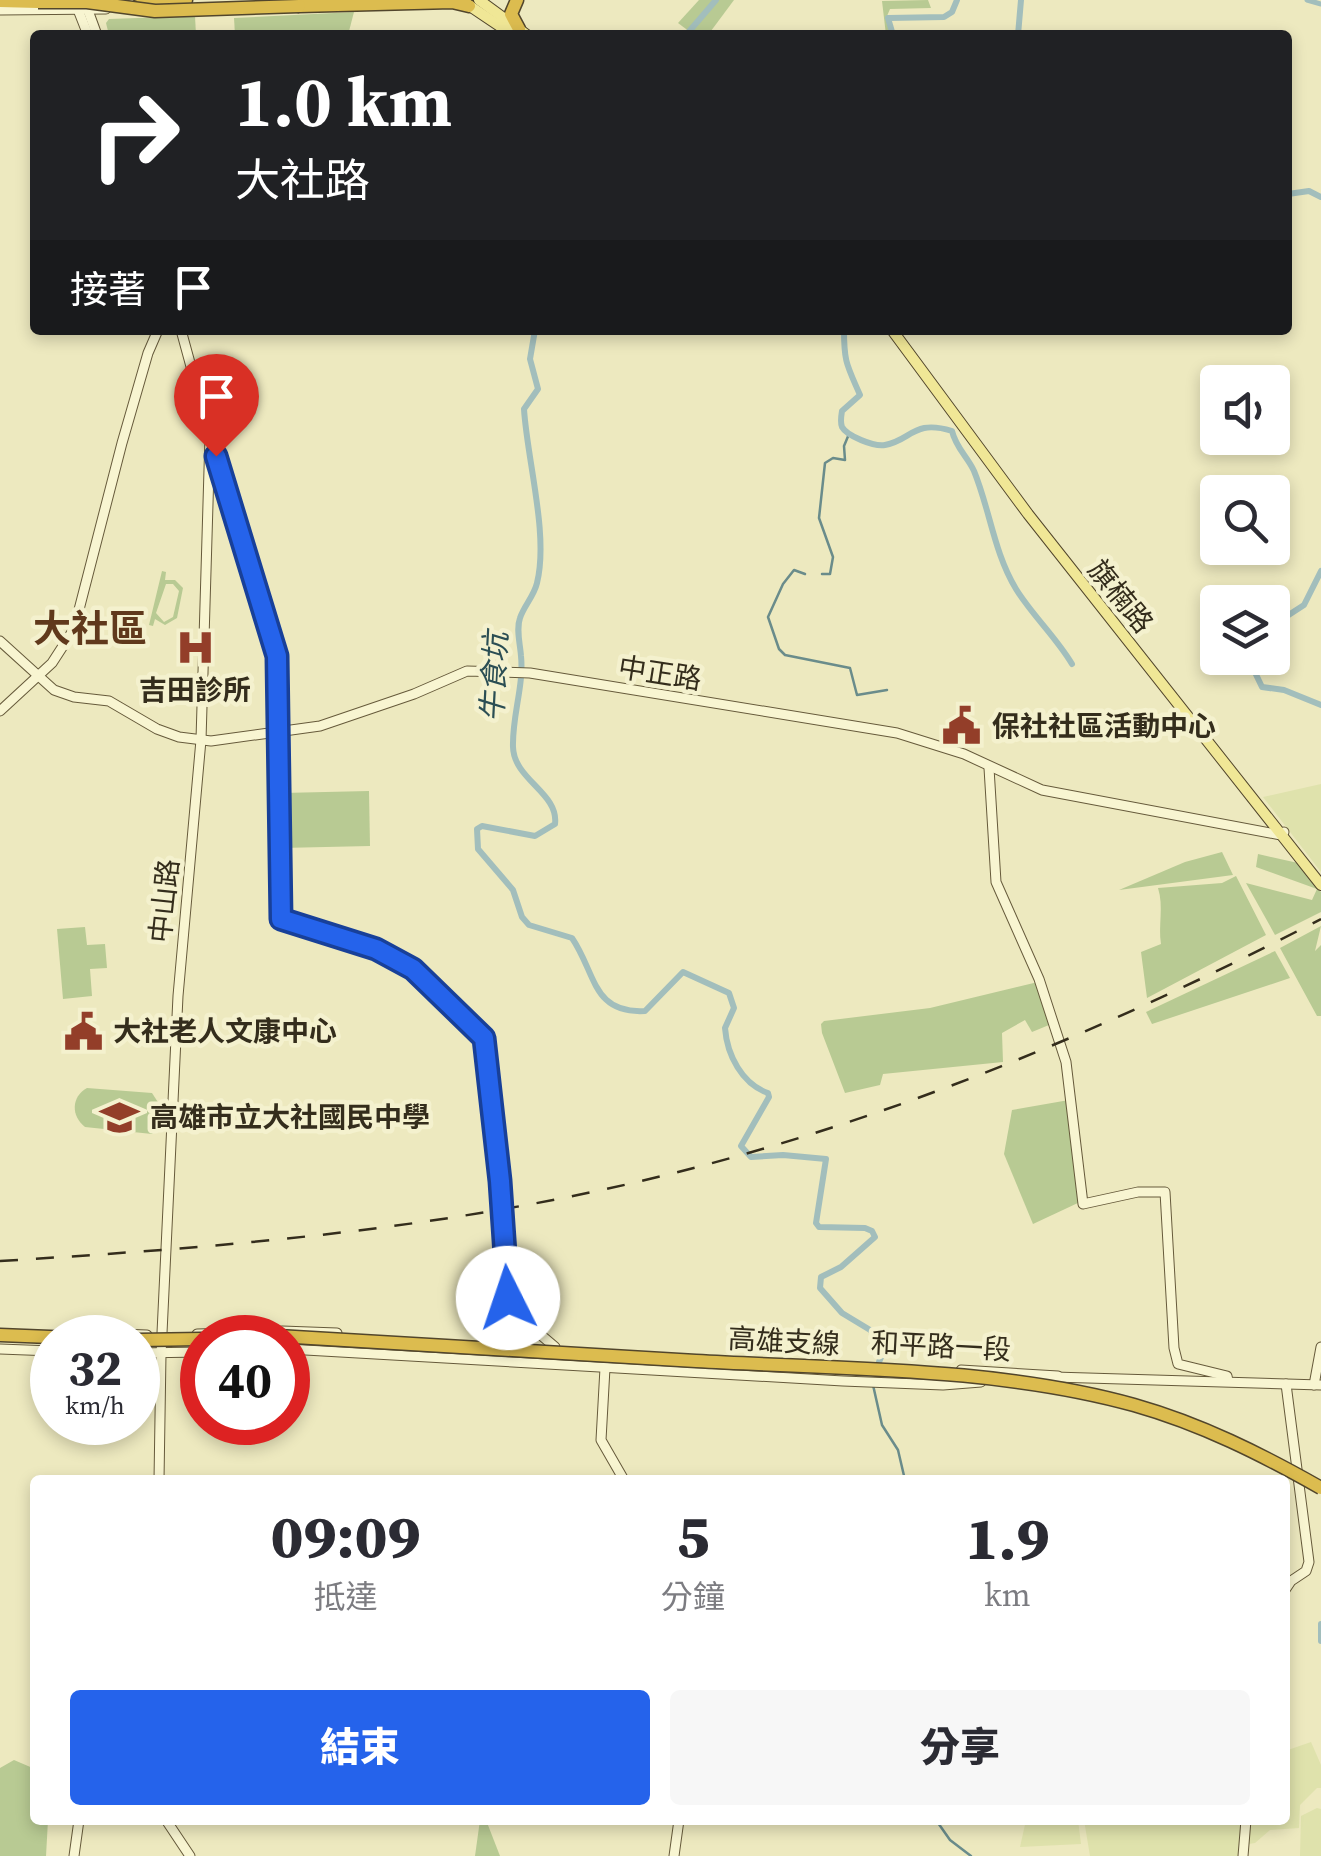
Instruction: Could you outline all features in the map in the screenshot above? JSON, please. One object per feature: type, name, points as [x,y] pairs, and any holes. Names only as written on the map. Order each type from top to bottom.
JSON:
[{"type":"highway","points":[[138,6],[186,0]]},
{"type":"highway","points":[[517,0],[511,14],[518,30]]},
{"type":"highway","points":[[0,1],[87,2],[155,11],[466,2]]},
{"type":"highway","points":[[0,1335],[30,1336]]},
{"type":"highway","points":[[0,1335],[30,1339]]},
{"type":"highway","name":"高雄支線","points":[[310,1338],[910,1373],[1034,1384],[1134,1405],[1190,1423],[1258,1452],[1321,1488]]},
{"type":"highway","name":"高雄支線","points":[[310,1348],[902,1380],[1035,1392],[1110,1406],[1189,1430],[1284,1475]]},
{"type":"highway","name":"高雄支線","points":[[1290,1478],[1321,1496]]},
{"type":"main road","points":[[466,2],[514,30]]},
{"type":"main road","name":"旗楠路","points":[[899,335],[1321,882]]},
{"type":"street","points":[[0,10],[329,0]]},
{"type":"street","points":[[81,5],[87,30]]},
{"type":"street","points":[[81,5],[94,30]]},
{"type":"street","points":[[0,712],[66,646],[74,629],[122,443],[156,335]]},
{"type":"street","name":"中山路","points":[[159,1475],[178,996],[201,740],[210,436],[181,335]]},
{"type":"street","points":[[210,436],[277,656],[281,919],[376,949],[413,969],[484,1038],[509,1308],[555,1348]]},
{"type":"street","name":"中正路","points":[[0,641],[54,690],[109,700],[178,737],[233,739],[333,722],[467,671],[521,672],[897,733],[964,754],[1042,790],[1282,834]]},
{"type":"street","points":[[990,768],[996,882],[1039,979],[1066,1062],[1083,1204],[1138,1192],[1165,1192],[1178,1364],[1220,1373],[1228,1376],[1228,1381]]},
{"type":"street","name":"和平路一段","points":[[310,1331],[1058,1376],[1318,1385]]},
{"type":"street","points":[[0,1335],[162,1345]]},
{"type":"street","name":"和平路一段","points":[[162,1345],[180,1343]]},
{"type":"street","name":"和平路一段","points":[[162,1345],[180,1343]]},
{"type":"street","points":[[1318,1385],[1321,1346]]},
{"type":"street","name":"和平路一段","points":[[310,1348],[943,1386],[1058,1376]]},
{"type":"street","points":[[0,1349],[30,1350]]},
{"type":"street","points":[[605,1368],[602,1440],[621,1475]]},
{"type":"street","points":[[1286,1384],[1308,1567],[1290,1585]]},
{"type":"street","points":[[74,1856],[78,1825]]},
{"type":"street","points":[[169,1825],[190,1856]]},
{"type":"street","points":[[674,1856],[678,1825]]},
{"type":"street","points":[[1244,1856],[1246,1825]]},
{"type":"green space","points":[[699,0],[734,0],[712,30],[687,30],[678,23]]},
{"type":"green space","points":[[928,0],[931,8],[890,9],[889,30],[885,30],[882,1]]},
{"type":"green space","points":[[354,12],[349,30],[235,30],[234,18]]},
{"type":"green space","points":[[195,16],[196,30],[108,30],[109,19]]},
{"type":"green space","points":[[162,571],[166,572],[165,580],[175,580],[183,588],[177,618],[165,625],[155,619],[153,626],[149,625]],"holes":[[[166,584],[173,584],[179,591],[173,617],[164,622],[156,613]]]},
{"type":"green space","points":[[1321,784],[1321,872],[1263,797]]},
{"type":"green space","points":[[369,791],[370,846],[281,848],[282,793]]},
{"type":"green space","points":[[1222,852],[1233,875],[1119,890],[1185,862]]},
{"type":"green space","points":[[1258,854],[1298,863],[1321,892],[1321,912],[1275,935],[1246,883],[1312,900],[1317,889],[1256,867]]},
{"type":"green space","points":[[1236,876],[1266,935],[1147,998],[1141,952],[1161,944],[1158,888],[1222,883]]},
{"type":"green space","points":[[1321,926],[1315,951],[1321,945],[1321,1016],[1317,1016],[1280,948]]},
{"type":"green space","points":[[85,927],[87,945],[105,944],[107,968],[90,969],[92,996],[63,999],[57,929]]},
{"type":"green space","points":[[1275,951],[1290,978],[1152,1024],[1146,1012]]},
{"type":"green space","points":[[1038,982],[1049,1025],[1032,1032],[1025,1020],[1002,1033],[1003,1062],[883,1074],[880,1085],[845,1093],[822,1033],[824,1021],[930,1008]]},
{"type":"green space","points":[[87,1088],[152,1093],[163,1110],[160,1124],[152,1134],[85,1127],[77,1118],[75,1107],[78,1096]]},
{"type":"green space","points":[[1069,1100],[1080,1202],[1033,1224],[1004,1154],[1012,1110]]},
{"type":"green space","points":[[1311,1742],[1321,1765],[1321,1788],[1300,1805],[1299,1828],[1270,1830],[1249,1844],[1250,1825],[1290,1825],[1290,1749]]},
{"type":"green space","points":[[14,1760],[30,1767],[30,1825],[48,1825],[46,1856],[0,1856],[0,1768]]},
{"type":"green space","points":[[1321,1809],[1321,1856],[1300,1856],[1301,1816]]},
{"type":"green space","points":[[479,1825],[488,1825],[500,1856],[475,1856]]},
{"type":"green space","points":[[1025,1825],[1079,1825],[1081,1844],[1020,1847]]},
{"type":"green space","points":[[1085,1825],[1242,1825],[1240,1856],[1090,1856]]},
{"type":"waterway","name":"牛食坑","points":[[690,30],[716,0]]},
{"type":"waterway","points":[[892,30],[888,18],[944,17],[952,12],[957,0]]},
{"type":"waterway","points":[[1018,30],[1021,0]]},
{"type":"waterway","points":[[1307,0],[1321,4]]},
{"type":"waterway","points":[[1292,193],[1309,191],[1321,197]]},
{"type":"waterway","name":"牛食坑","points":[[534,335],[530,359],[538,389],[524,409],[539,520],[540,564],[536,588],[519,622],[520,690],[513,747],[521,769],[550,804],[555,824],[535,836],[482,826],[477,829],[478,849],[513,890],[522,917],[529,925],[572,938],[598,989],[615,1006],[645,1011],[683,972],[729,993],[734,1008],[725,1028],[729,1048],[743,1076],[769,1097],[741,1146],[751,1157],[826,1159],[816,1223],[819,1227],[865,1228],[875,1237],[841,1267],[821,1277],[820,1288],[842,1313],[885,1339],[879,1362]]},
{"type":"waterway","points":[[844,335],[847,364],[860,395],[842,411],[842,427],[855,437],[880,445],[929,427],[952,431],[974,471],[1009,575],[1022,599],[1072,664]]},
{"type":"waterway","points":[[822,574],[830,574],[833,557],[819,518],[825,463],[833,458],[845,460],[844,446],[849,434]]},
{"type":"waterway","points":[[805,574],[794,570],[768,617],[779,649],[785,655],[850,668],[857,695],[887,690]]},
{"type":"waterway","points":[[1290,614],[1304,605],[1321,571]]},
{"type":"waterway","points":[[1256,675],[1262,687],[1284,690],[1321,705]]},
{"type":"waterway","name":"牛食坑","points":[[873,1385],[882,1425],[898,1450],[904,1475]]},
{"type":"waterway","points":[[1321,1624],[1321,1641]]},
{"type":"waterway","name":"牛食坑","points":[[940,1825],[950,1840],[971,1856]]},
{"type":"railway","points":[[0,1261],[339,1233],[507,1208],[674,1173],[842,1124],[1005,1065],[1164,996],[1321,919]]},
{"type":"place","name":"吉田診所","points":[[195,648]]},
{"type":"place","name":"保社社區活動中心","points":[[962,726]]},
{"type":"place","name":"大社老人文康中心","points":[[83,1031]]},
{"type":"place","name":"高雄市立大社國民中學","points":[[120,1117]]},
{"type":"district","name":"大社區","points":[[90,629]]},
{"type":"route","points":[[216,456],[277,656],[281,919],[376,949],[413,969],[484,1038],[508,1298]]}]
